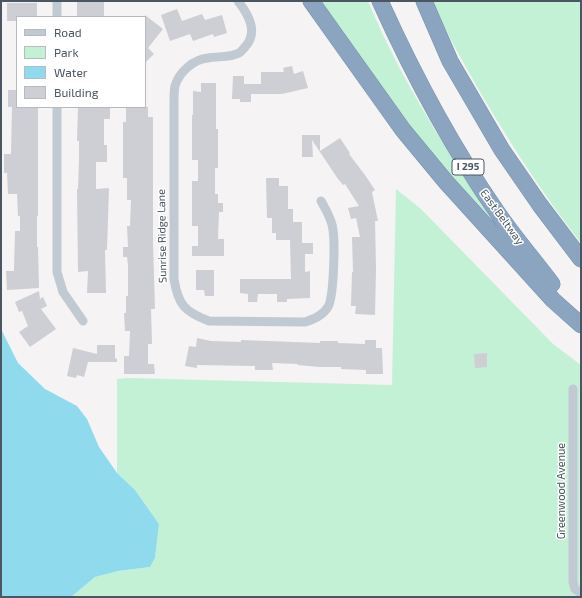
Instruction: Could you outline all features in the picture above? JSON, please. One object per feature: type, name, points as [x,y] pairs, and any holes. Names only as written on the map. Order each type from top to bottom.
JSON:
[{"type":"highway","points":[[311,1],[366,80],[408,136],[446,182],[554,300],[581,325]]},
{"type":"highway","name":"East Beltway","points":[[380,1],[442,125],[478,183],[497,212],[557,291],[581,318]]},
{"type":"highway","points":[[424,1],[450,61],[502,150],[581,259]]},
{"type":"street","points":[[57,1],[57,16]]},
{"type":"street","name":"Sunrise Ridge Lane","points":[[238,1],[247,13],[253,33],[248,44],[240,53],[206,58],[192,64],[182,72],[175,86],[174,279],[176,295],[185,308],[194,316],[209,321],[305,322],[319,317],[328,307],[333,291],[333,230],[329,216],[321,201]]},
{"type":"street","points":[[57,108],[57,272],[63,292],[83,321]]},
{"type":"street","name":"Greenwood Avenue","points":[[573,389],[573,582],[575,589],[579,592]]},
{"type":"green space","points":[[316,1],[368,1],[396,61],[428,119],[500,231],[428,154]]},
{"type":"green space","points":[[433,1],[581,1],[581,243],[539,186],[500,126],[453,44]]},
{"type":"green space","points":[[396,189],[421,209],[553,344],[581,365],[581,597],[71,597],[95,577],[118,571],[150,567],[155,558],[159,524],[135,490],[117,473],[117,379],[128,378],[392,385]]},
{"type":"water","points":[[1,329],[18,363],[45,389],[77,406],[87,419],[99,447],[117,473],[135,490],[159,524],[155,558],[150,567],[118,571],[95,577],[71,597],[1,597]]},
{"type":"building","points":[[77,1],[104,1],[104,16],[77,16]]},
{"type":"building","points":[[7,3],[37,3],[37,16],[16,16],[16,21],[7,21]]},
{"type":"building","points":[[177,9],[182,21],[202,14],[205,20],[222,15],[227,33],[214,37],[213,34],[193,41],[190,34],[170,41],[161,15]]},
{"type":"building","points":[[145,15],[163,29],[148,48],[154,54],[146,62],[146,16]]},
{"type":"building","points":[[292,66],[294,74],[303,71],[308,88],[282,94],[251,94],[251,102],[240,102],[240,99],[232,99],[233,76],[244,76],[244,84],[261,84],[261,72],[284,72],[283,68]]},
{"type":"building","points":[[201,83],[216,83],[218,168],[215,168],[215,194],[218,194],[218,203],[223,203],[223,212],[219,212],[218,239],[224,239],[224,256],[192,256],[192,246],[198,246],[198,226],[192,226],[192,181],[198,181],[198,160],[192,160],[193,91],[201,92]]},
{"type":"building","points":[[8,90],[16,90],[16,108],[38,108],[37,247],[39,288],[7,290],[6,271],[14,271],[15,231],[20,231],[20,216],[18,216],[17,194],[8,194],[7,173],[4,173],[4,154],[11,154],[12,107],[8,107]]},
{"type":"building","points":[[148,107],[148,117],[153,117],[153,243],[155,309],[151,309],[152,344],[148,344],[148,364],[154,364],[155,374],[124,374],[124,356],[129,356],[130,331],[125,331],[124,313],[126,313],[126,296],[128,296],[128,265],[127,257],[123,257],[123,247],[128,247],[127,226],[130,226],[131,200],[127,200],[127,178],[123,178],[123,122],[126,122],[126,108]]},
{"type":"building","points":[[78,108],[110,108],[110,119],[104,119],[104,145],[107,145],[107,162],[96,162],[96,189],[109,188],[107,250],[105,250],[106,293],[87,293],[88,271],[78,272],[77,189],[79,141],[77,141]]},
{"type":"building","points":[[302,135],[320,135],[320,151],[340,138],[350,153],[349,154],[375,190],[372,192],[378,221],[375,221],[375,315],[355,314],[356,306],[351,306],[353,272],[352,237],[360,237],[356,218],[351,219],[348,208],[359,206],[345,184],[343,185],[338,179],[312,140],[313,157],[302,157]]},
{"type":"building","points":[[266,178],[279,178],[279,186],[288,186],[288,209],[293,209],[293,222],[302,222],[302,243],[313,243],[313,254],[305,254],[305,272],[310,271],[310,298],[287,299],[287,302],[277,302],[277,294],[258,294],[257,302],[248,302],[248,294],[240,293],[240,279],[291,279],[290,240],[276,240],[276,233],[272,233],[272,218],[267,218]]},
{"type":"building","points":[[196,270],[214,270],[214,296],[205,296],[204,290],[196,290]]},
{"type":"building","points":[[39,291],[40,299],[43,297],[47,306],[41,309],[56,329],[30,347],[19,332],[28,326],[22,311],[19,312],[15,302]]},
{"type":"building","points":[[197,338],[211,341],[241,342],[241,340],[320,343],[320,341],[338,341],[338,343],[365,344],[365,340],[376,340],[376,348],[382,348],[383,374],[366,374],[366,370],[341,369],[341,367],[320,367],[297,365],[298,364],[272,363],[273,370],[255,370],[255,366],[197,365],[197,368],[185,366],[189,346],[196,347]]},
{"type":"building","points":[[97,345],[115,345],[115,358],[117,359],[117,362],[88,362],[84,377],[77,375],[76,378],[67,376],[73,348],[97,354]]},
{"type":"building","points":[[487,353],[487,367],[475,368],[474,354]]}]
